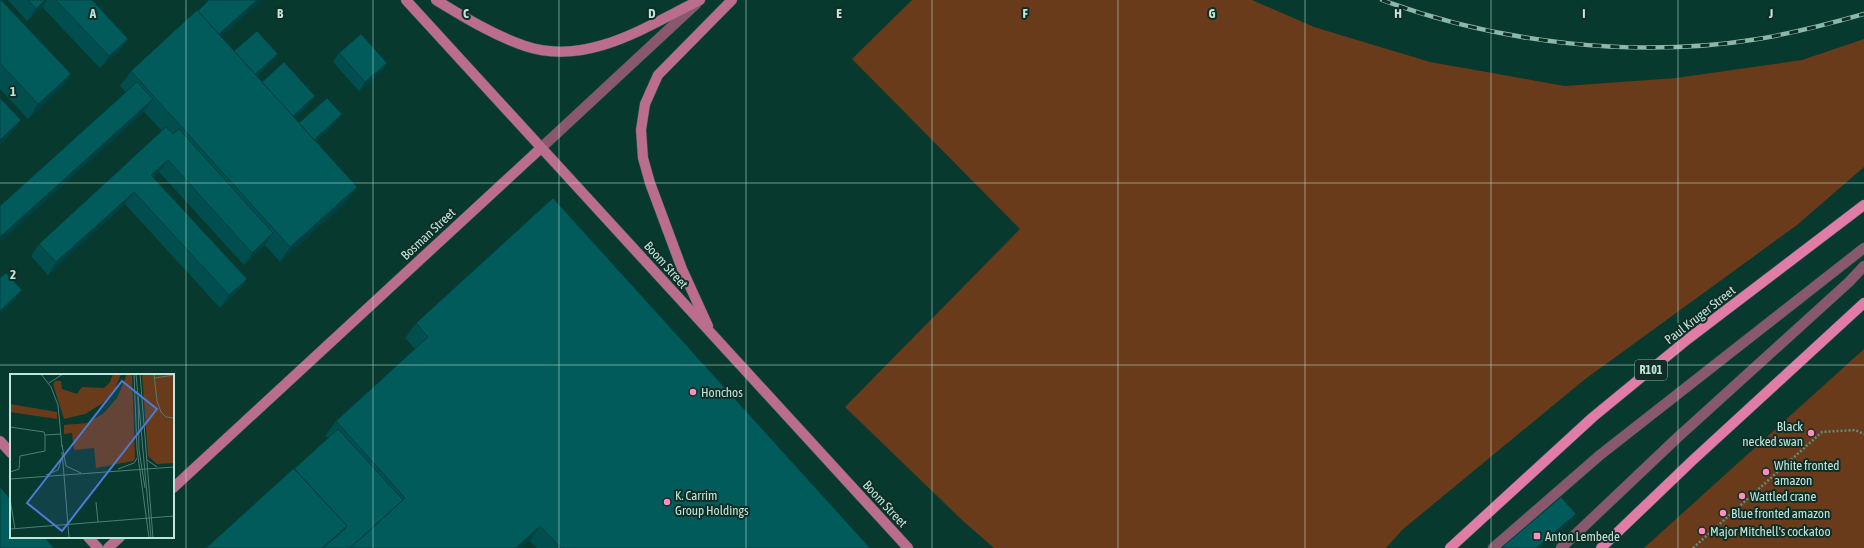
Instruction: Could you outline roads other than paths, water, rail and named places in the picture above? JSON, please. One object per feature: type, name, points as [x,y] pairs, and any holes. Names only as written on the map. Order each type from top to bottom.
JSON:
[{"type":"main road","name":"Boom Street","points":[[406,0],[908,548]]},
{"type":"main road","points":[[436,0],[499,36],[526,47],[547,51],[576,51],[620,40],[700,0]]},
{"type":"main road","points":[[711,334],[682,269],[650,183],[643,158],[641,130],[645,104],[658,75],[732,0]]},
{"type":"main road","name":"Bosman Street","points":[[174,487],[540,148]]},
{"type":"main road","name":"Paul Kruger Street","points":[[1450,548],[1593,417],[1688,339],[1864,205]]},
{"type":"main road","points":[[1601,548],[1693,460],[1864,303]]},
{"type":"main road","points":[[0,441],[10,452]]},
{"type":"main road","points":[[89,538],[98,548]]},
{"type":"main road","points":[[108,548],[119,538]]},
{"type":"street","name":"Bosman Street","points":[[540,148],[700,0]]},
{"type":"street","points":[[1493,548],[1600,455],[1864,248]]},
{"type":"street","points":[[1562,548],[1677,438],[1849,282],[1864,266]]},
{"type":"railway","points":[[1382,0],[1426,15],[1519,37],[1616,47],[1712,45],[1758,39],[1811,28],[1864,14]]},
{"type":"place","name":"Honchos","points":[[693,392]]},
{"type":"place","name":"Black necked swan","points":[[1811,433]]},
{"type":"place","name":"White fronted amazon","points":[[1766,472]]},
{"type":"place","name":"Wattled crane","points":[[1742,496]]},
{"type":"place","name":"K. Carrim Group Holdings","points":[[667,502]]},
{"type":"place","name":"Blue fronted amazon","points":[[1723,513]]},
{"type":"place","name":"Major Mitchell's cockatoo","points":[[1702,531]]},
{"type":"place","name":"Anton Lembede","points":[[1537,536]]}]
